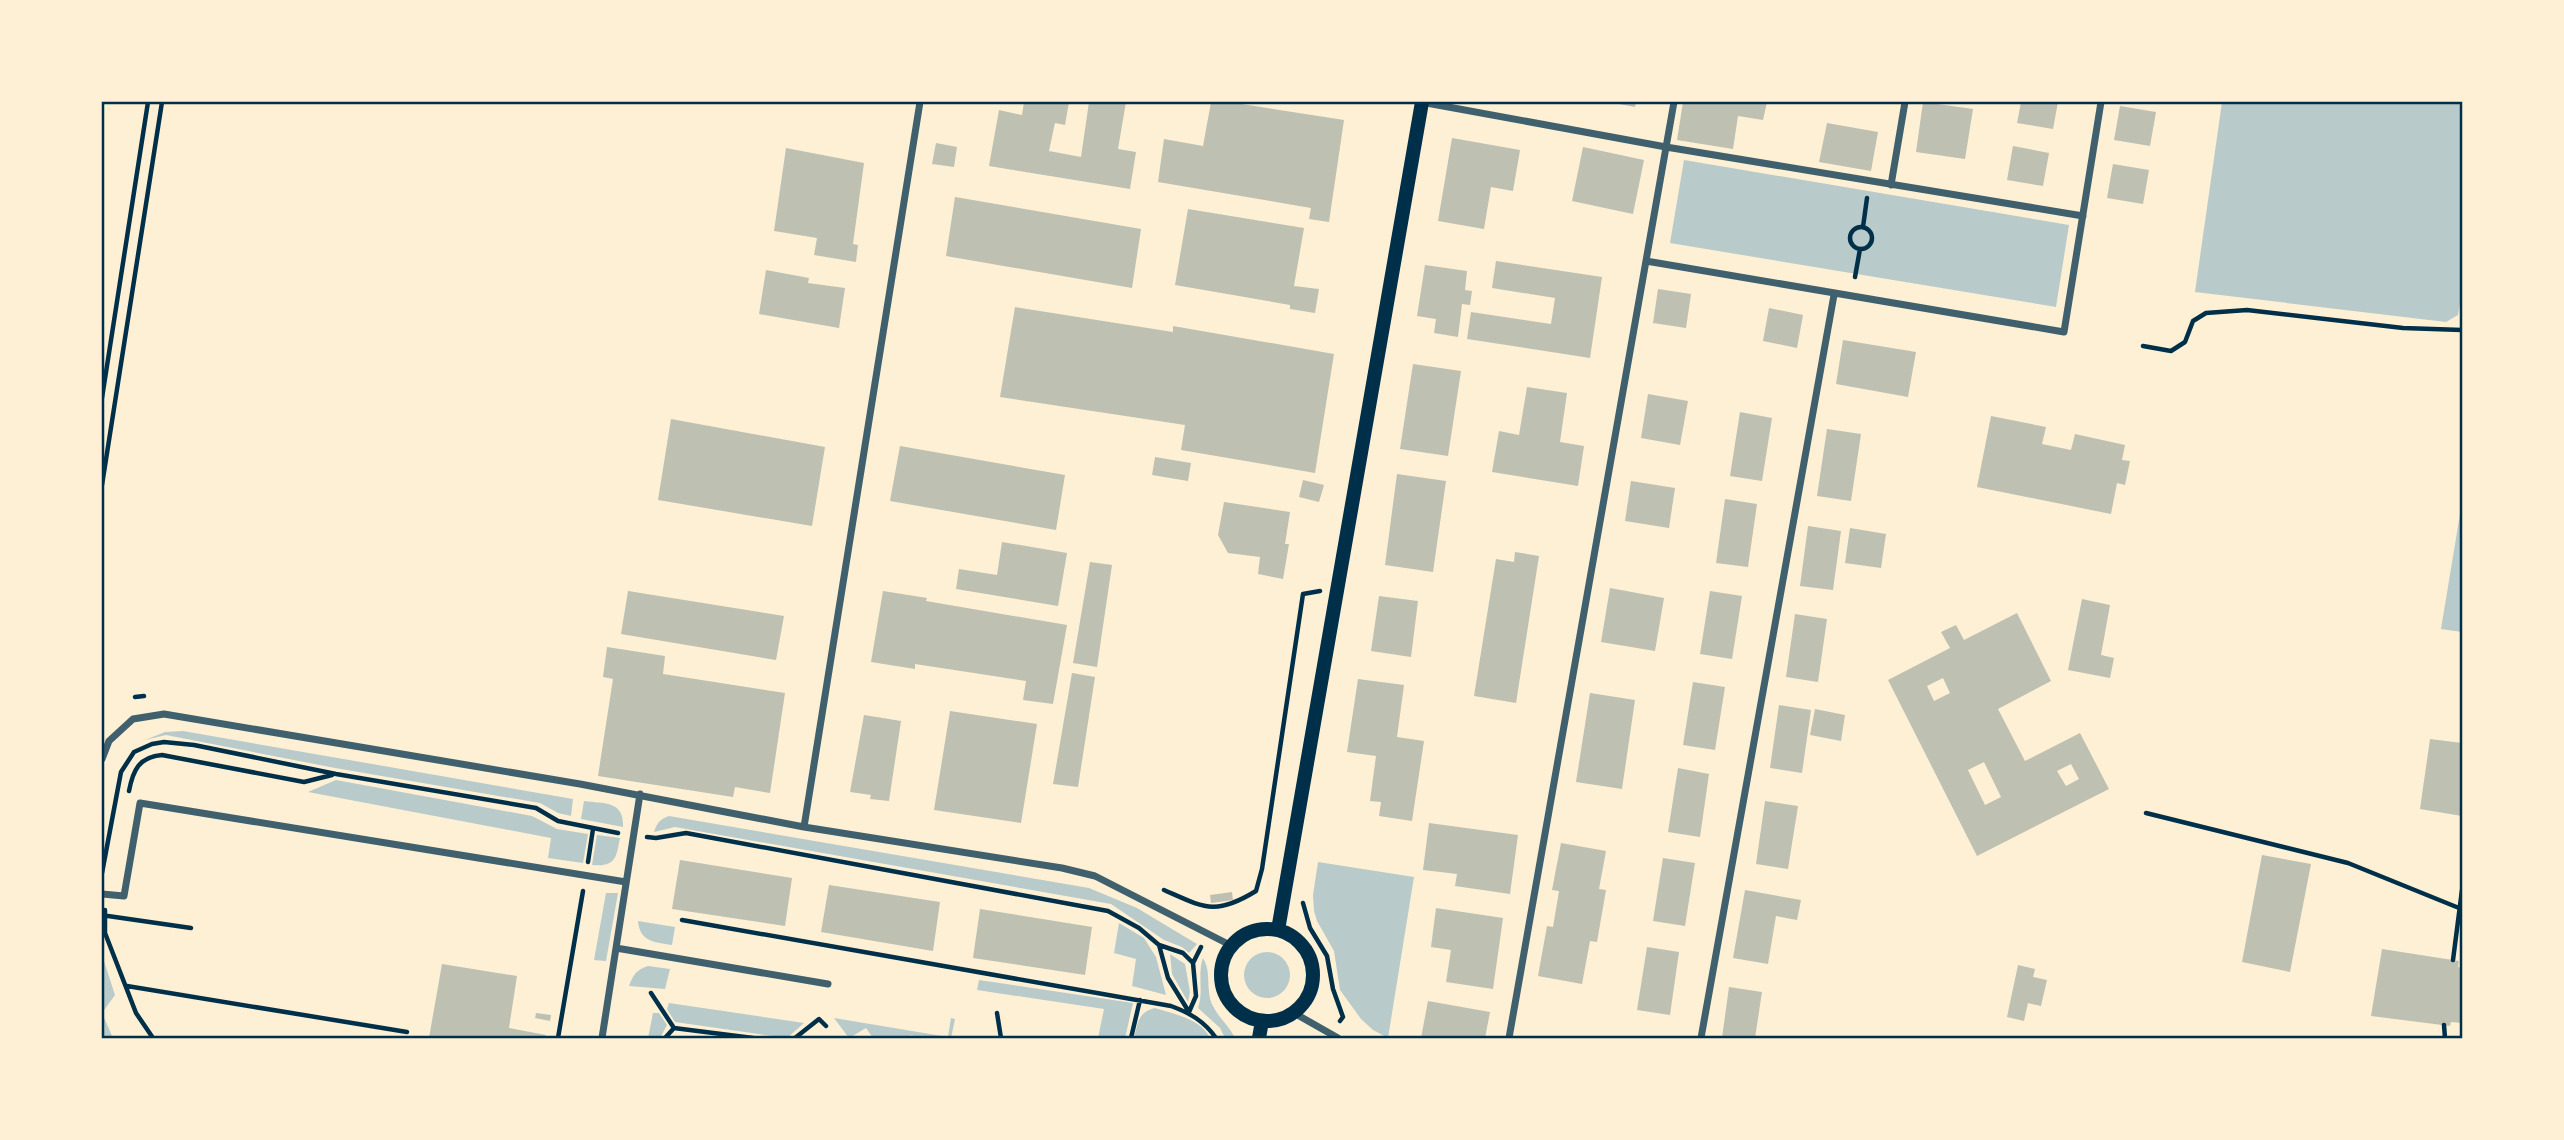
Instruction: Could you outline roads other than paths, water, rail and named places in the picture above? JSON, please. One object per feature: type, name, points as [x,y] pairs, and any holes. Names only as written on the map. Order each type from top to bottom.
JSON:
[{"type":"main road","points":[[1278,930],[1422,102]]},
{"type":"main road","points":[[1278,930],[1291,935],[1309,954],[1313,967],[1310,993],[1294,1013],[1273,1022],[1248,1018],[1236,1010],[1227,999],[1221,972],[1225,958],[1232,946],[1253,931],[1278,930]]},
{"type":"main road","points":[[1259,1038],[1262,1021]]},
{"type":"street","points":[[804,827],[920,102]]},
{"type":"street","points":[[1422,102],[1666,147],[2082,216]]},
{"type":"street","points":[[1509,1038],[1674,102]]},
{"type":"street","points":[[1891,185],[1905,102]]},
{"type":"street","points":[[1646,261],[2064,332],[2101,102]]},
{"type":"street","points":[[1700,1038],[1834,295]]},
{"type":"street","points":[[102,759],[109,741],[133,719],[164,714],[640,794],[804,827],[1062,868],[1095,876],[1232,946]]},
{"type":"street","points":[[602,1038],[640,794]]},
{"type":"street","points":[[105,894],[124,896],[140,803],[626,883]]},
{"type":"street","points":[[616,948],[828,984]]},
{"type":"street","points":[[1294,1013],[1338,1038]]}]
